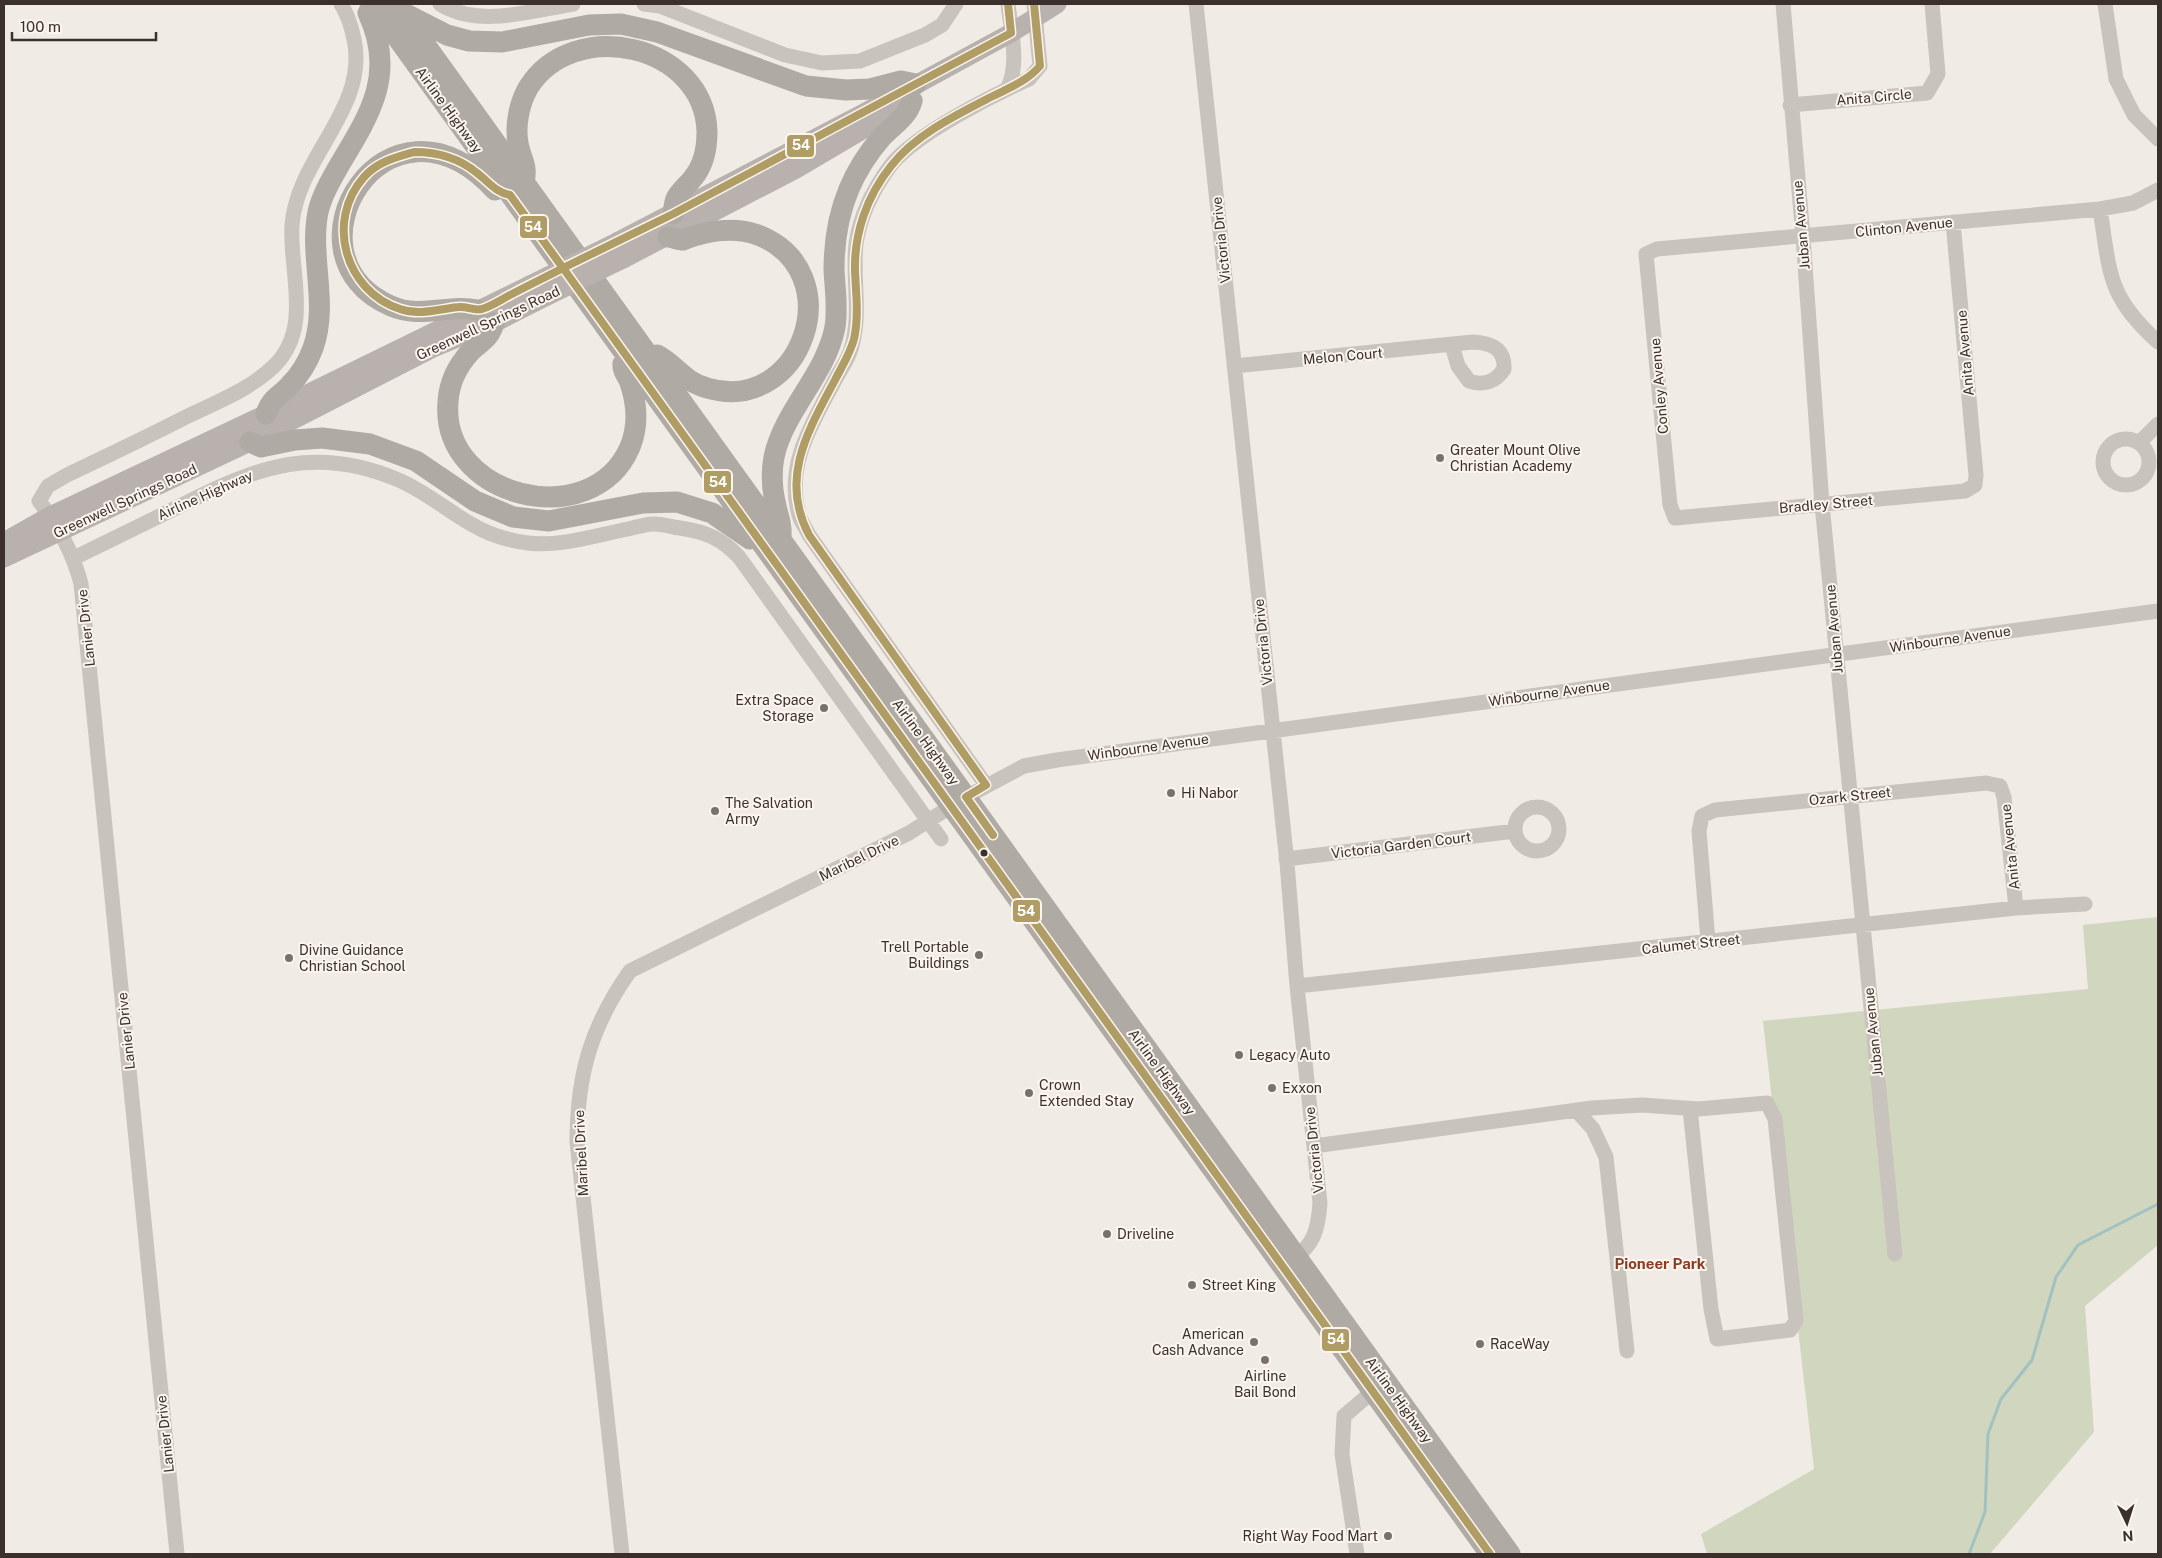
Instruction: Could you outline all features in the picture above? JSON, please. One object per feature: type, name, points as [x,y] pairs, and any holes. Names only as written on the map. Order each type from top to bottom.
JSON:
[{"type":"highway","name":"Airline Highway","points":[[373,4],[517,189],[637,355],[781,540],[957,802]]},
{"type":"highway","points":[[266,414],[270,403],[289,387],[304,367],[316,340],[320,310],[316,232],[318,214],[331,181],[370,112],[380,77],[377,36],[368,13],[373,4]]},
{"type":"highway","name":"Airline Highway","points":[[398,8],[517,189]]},
{"type":"highway","points":[[398,8],[447,35],[469,41],[502,42],[589,25],[621,24],[657,32],[806,86],[846,90],[870,89],[901,82],[914,92],[908,113],[882,138],[864,161],[843,206],[835,249],[836,315],[833,336],[824,358],[784,429],[774,458],[773,490],[782,525],[781,540]]},
{"type":"highway","points":[[668,236],[682,240],[716,231],[736,231],[757,235],[775,245],[792,261],[805,285],[809,302],[806,331],[797,354],[779,373],[760,385],[737,390],[716,390],[697,384],[678,373],[659,356],[637,355],[622,365],[633,392],[636,415],[633,437],[620,464],[605,479],[579,492],[551,498],[520,494],[500,486],[472,466],[458,449],[449,422],[449,394],[456,372],[466,357],[490,336],[485,317],[461,307],[429,312],[411,312],[391,306],[373,296],[357,279],[344,251],[343,229],[346,207],[357,186],[376,167],[396,157],[416,152],[438,153],[451,157],[471,168],[498,194],[517,189],[527,168],[518,143],[517,124],[522,101],[533,81],[548,66],[561,58],[584,49],[603,46],[631,48],[645,52],[672,66],[696,91],[704,109],[707,131],[704,155],[694,177],[676,198],[673,214]]},
{"type":"highway","name":"Airline Highway","points":[[637,355],[759,541],[957,802],[1290,1262],[1486,1541],[1510,1554]]},
{"type":"highway","points":[[250,442],[261,447],[295,440],[322,438],[370,444],[416,461],[474,501],[513,517],[549,521],[644,503],[677,502],[705,509],[730,523],[746,538],[759,541]]},
{"type":"main road","name":"Greenwell Springs Road","points":[[620,250],[668,236],[796,169],[914,92],[1011,33],[1035,11],[1057,4]]},
{"type":"main road","name":"Greenwell Springs Road","points":[[4,542],[50,516],[266,414],[485,317],[532,294],[620,250],[673,214],[914,92]]},
{"type":"main road","name":"Greenwell Springs Road","points":[[4,558],[250,442],[433,348],[485,317]]},
{"type":"street","points":[[50,516],[39,501],[48,486],[248,387],[275,365],[292,341],[297,312],[292,224],[303,180],[342,112],[355,81],[355,46],[349,16],[341,4]]},
{"type":"street","points":[[440,4],[451,11],[498,18],[573,4]]},
{"type":"street","points":[[644,4],[660,6],[785,55],[822,63],[860,61],[925,35],[942,25],[956,4]]},
{"type":"street","points":[[1007,90],[1013,78],[1008,4]]},
{"type":"street","name":"Victoria Drive","points":[[1196,4],[1273,731],[1320,1203],[1318,1225],[1311,1243],[1290,1262]]},
{"type":"street","name":"Juban Avenue","points":[[1783,4],[1790,105],[1803,237],[1822,504],[1895,1254]]},
{"type":"street","name":"Anita Circle","points":[[1790,105],[1927,93],[1938,74],[1932,4]]},
{"type":"street","points":[[2106,4],[2116,78],[2134,115],[2158,139]]},
{"type":"street","points":[[986,785],[809,535],[798,513],[794,490],[796,465],[804,438],[851,351],[858,318],[856,244],[863,214],[874,191],[893,164],[926,135],[1029,79],[1040,66],[1035,11]]},
{"type":"street","name":"Clinton Avenue","points":[[1646,254],[1657,249],[2100,209],[2134,204],[2158,190]]},
{"type":"street","points":[[2100,209],[2111,279],[2122,304],[2158,342]]},
{"type":"street","name":"Anita Avenue","points":[[1953,222],[1976,475],[1975,485]]},
{"type":"street","name":"Conley Avenue","points":[[1646,254],[1670,505],[1675,518]]},
{"type":"street","name":"Melon Court","points":[[1234,366],[1452,345]]},
{"type":"street","points":[[2139,443],[2158,424]]},
{"type":"street","name":"Airline Highway","points":[[74,558],[220,485],[268,468],[304,462],[334,461],[374,469],[420,490],[450,513],[482,532],[528,543],[562,541],[654,524],[704,531],[729,546],[739,557],[941,839]]},
{"type":"street","name":"Bradley Street","points":[[1675,518],[1965,491],[1975,485]]},
{"type":"street","name":"Lanier Drive","points":[[50,516],[62,532],[74,558],[82,584],[177,1554]]},
{"type":"street","name":"Winbourne Avenue","points":[[957,802],[1024,766],[1057,760],[2158,611]]},
{"type":"street","name":"Ozark Street","points":[[1708,941],[1699,831],[1702,816],[1715,810],[1849,795],[1986,783],[2000,786]]},
{"type":"street","name":"Anita Avenue","points":[[2000,786],[2004,798],[2016,908]]},
{"type":"street","name":"Maribel Drive","points":[[622,1554],[577,1142],[577,1106],[583,1070],[596,1028],[615,992],[630,971],[909,833],[957,802]]},
{"type":"street","name":"Victoria Garden Court","points":[[1286,859],[1515,831]]},
{"type":"street","name":"Calumet Street","points":[[1297,986],[1708,941],[1863,927],[2016,908],[2086,904]]},
{"type":"street","points":[[1314,1146],[1576,1110],[1642,1105],[1690,1109],[1767,1104],[1775,1119],[1796,1321],[1790,1330],[1717,1339],[1711,1308],[1690,1109]]},
{"type":"street","points":[[1576,1110],[1593,1129],[1606,1157],[1627,1351]]},
{"type":"street","points":[[1357,1554],[1342,1454],[1344,1416],[1380,1389]]},
{"type":"green space","points":[[2158,917],[2158,1245],[2085,1306],[2094,1432],[1990,1554],[1707,1554],[1701,1534],[1814,1469],[1763,1021],[2088,989],[2083,925]]},
{"type":"waterway","points":[[1969,1554],[1985,1512],[1988,1434],[2001,1399],[2032,1360],[2056,1277],[2078,1245],[2158,1204]]},
{"type":"transit line","name":"54","points":[[563,268],[673,214],[1011,33],[1008,4]]},
{"type":"transit line","name":"54","points":[[993,835],[966,797],[986,785],[809,535],[800,514],[797,474],[807,436],[848,355],[854,339],[857,314],[855,257],[860,229],[875,190],[891,166],[913,144],[938,126],[1030,76],[1040,66],[1034,4]]},
{"type":"transit line","name":"54","points":[[414,152],[440,155],[463,163],[496,189],[510,195],[563,268],[482,309],[459,307],[415,312],[400,309],[381,300],[366,287],[354,271],[347,253],[344,233],[345,214],[352,195],[369,172],[387,161],[414,152]]},
{"type":"transit line","name":"54","points":[[563,268],[1490,1554]]},
{"type":"place","name":"Greater Mount Olive Christian Academy","points":[[1440,458]]},
{"type":"place","name":"Extra Space Storage","points":[[824,708]]},
{"type":"place","name":"Hi Nabor","points":[[1171,793]]},
{"type":"place","name":"The Salvation Army","points":[[715,811]]},
{"type":"place","name":"Trell Portable Buildings","points":[[979,955]]},
{"type":"place","name":"Divine Guidance Christian School","points":[[289,958]]},
{"type":"place","name":"Legacy Auto","points":[[1239,1055]]},
{"type":"place","name":"Exxon","points":[[1272,1088]]},
{"type":"place","name":"Crown Extended Stay","points":[[1029,1093]]},
{"type":"place","name":"Driveline","points":[[1107,1234]]},
{"type":"place","name":"Street King","points":[[1192,1285]]},
{"type":"place","name":"American Cash Advance","points":[[1254,1342]]},
{"type":"place","name":"RaceWay","points":[[1480,1344]]},
{"type":"place","name":"Airline Bail Bond","points":[[1265,1360]]},
{"type":"place","name":"Right Way Food Mart","points":[[1388,1536]]},
{"type":"district","name":"Pioneer Park","points":[[1660,1263]]}]
